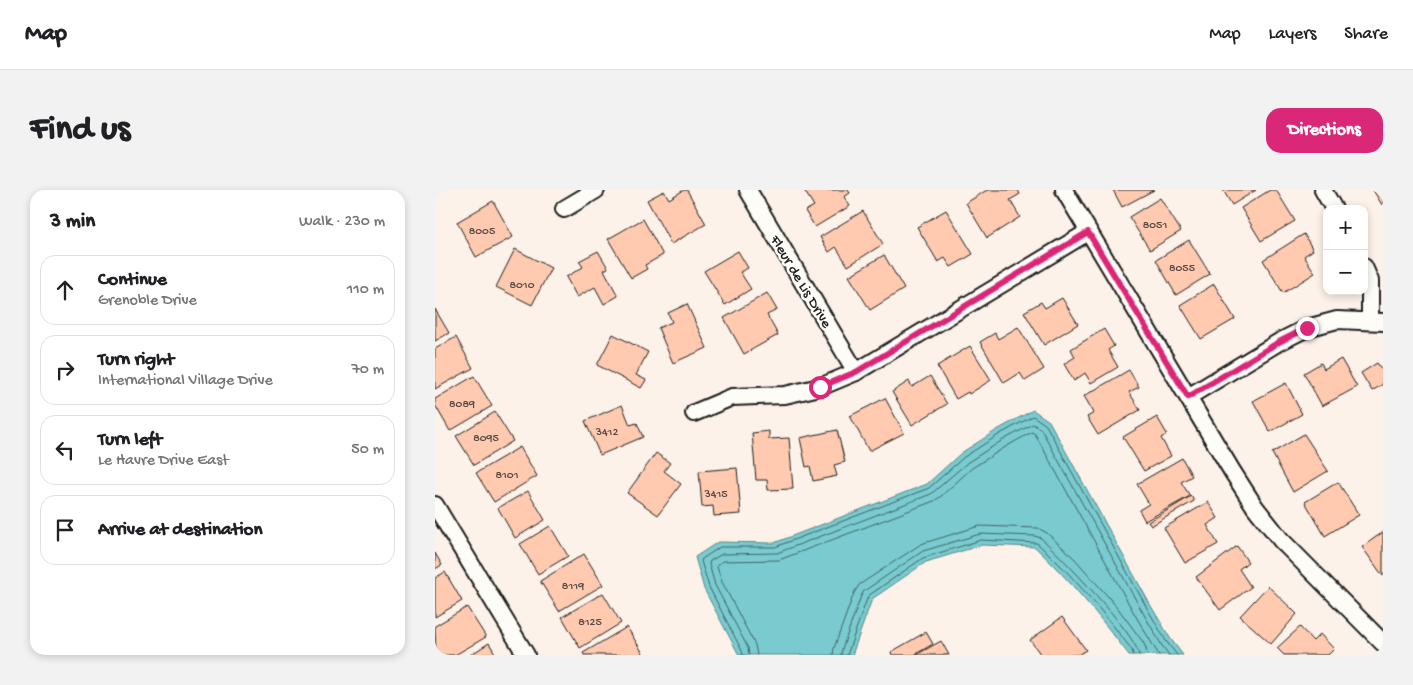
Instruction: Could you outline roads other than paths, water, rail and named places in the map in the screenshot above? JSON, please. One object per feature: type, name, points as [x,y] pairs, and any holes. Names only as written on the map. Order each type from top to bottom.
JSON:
[{"type":"street","points":[[564,209],[596,190]]},
{"type":"street","name":"Fleur de Lis Drive","points":[[748,190],[856,372]]},
{"type":"street","points":[[1064,190],[1255,507],[1281,540],[1383,642]]},
{"type":"street","points":[[1323,190],[1332,205]]},
{"type":"street","points":[[694,413],[732,397],[785,395],[820,387],[856,372],[1088,232]]},
{"type":"street","points":[[1188,397],[1279,342],[1307,328],[1337,320],[1377,321],[1368,276]]},
{"type":"street","points":[[435,505],[526,655]]},
{"type":"water","points":[[1033,410],[1049,421],[1151,606],[1170,638],[1183,655],[1129,655],[1084,599],[1035,547],[982,545],[926,562],[872,599],[852,655],[739,655],[704,589],[695,557],[718,542],[774,543],[927,484],[961,453]]}]
